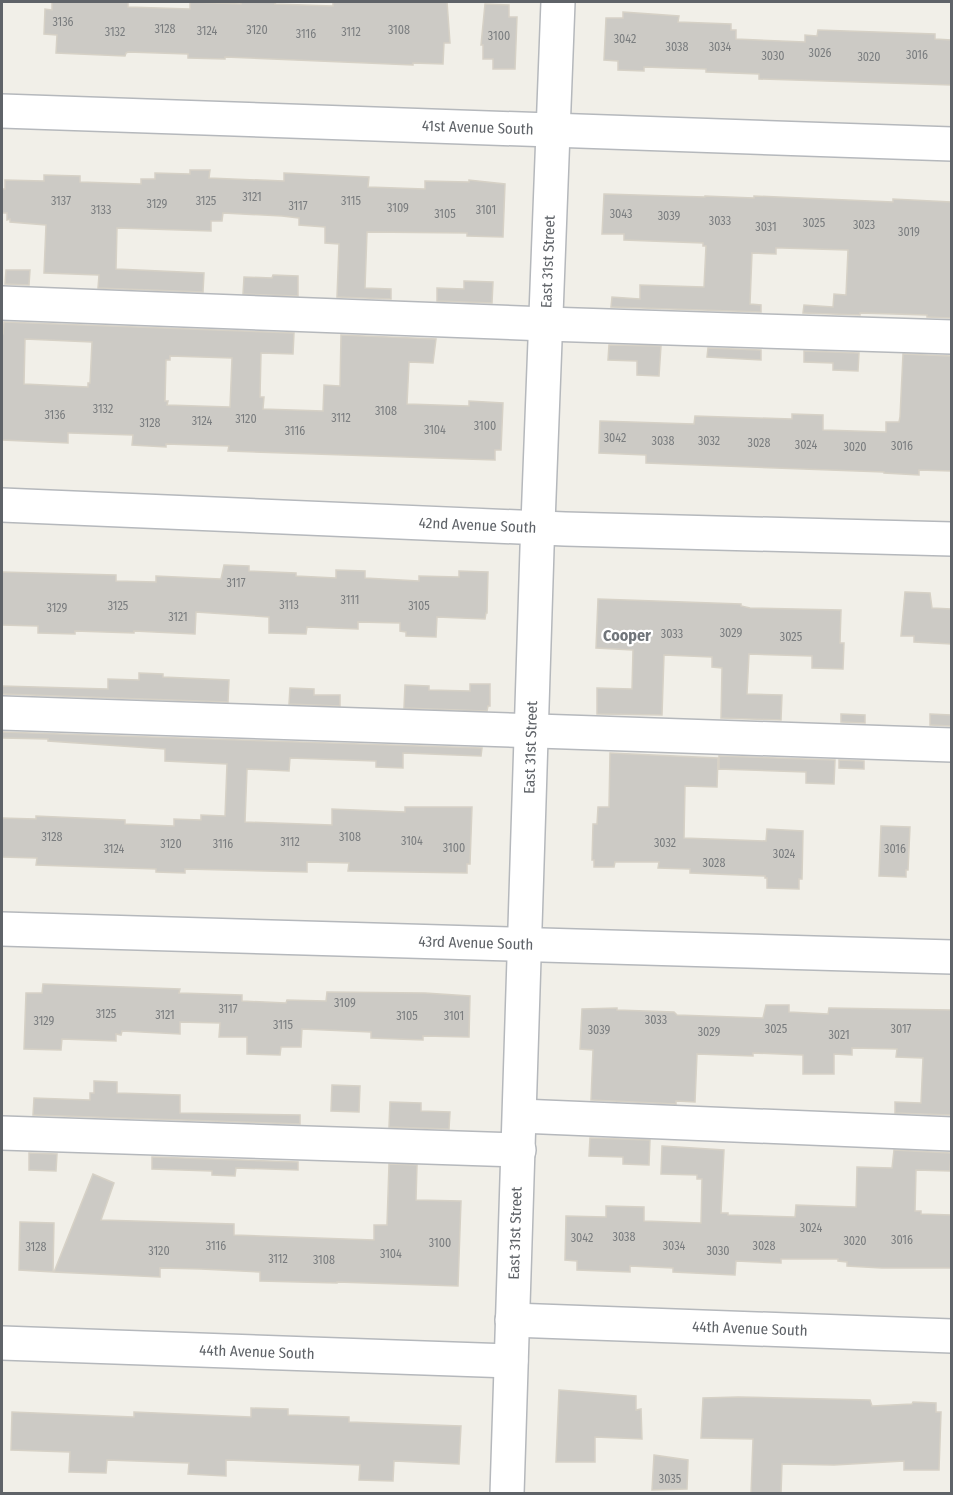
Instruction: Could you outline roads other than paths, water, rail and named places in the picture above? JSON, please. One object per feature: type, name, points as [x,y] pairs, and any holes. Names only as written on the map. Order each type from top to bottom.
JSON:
[{"type":"street","name":"East 31st Street","points":[[507,1494],[531,731],[558,2]]},
{"type":"street","name":"41st Avenue South","points":[[2,111],[951,144]]},
{"type":"street","points":[[2,303],[951,337]]},
{"type":"street","name":"42nd Avenue South","points":[[2,505],[538,527],[951,539]]},
{"type":"street","points":[[2,713],[951,745]]},
{"type":"street","name":"43rd Avenue South","points":[[2,929],[951,957]]},
{"type":"street","points":[[520,1116],[951,1134]]},
{"type":"street","points":[[2,1132],[519,1150]]},
{"type":"street","name":"44th Avenue South","points":[[512,1320],[951,1336]]},
{"type":"street","name":"44th Avenue South","points":[[2,1344],[511,1361]]},
{"type":"district","name":"Cooper","points":[[627,635]]}]
